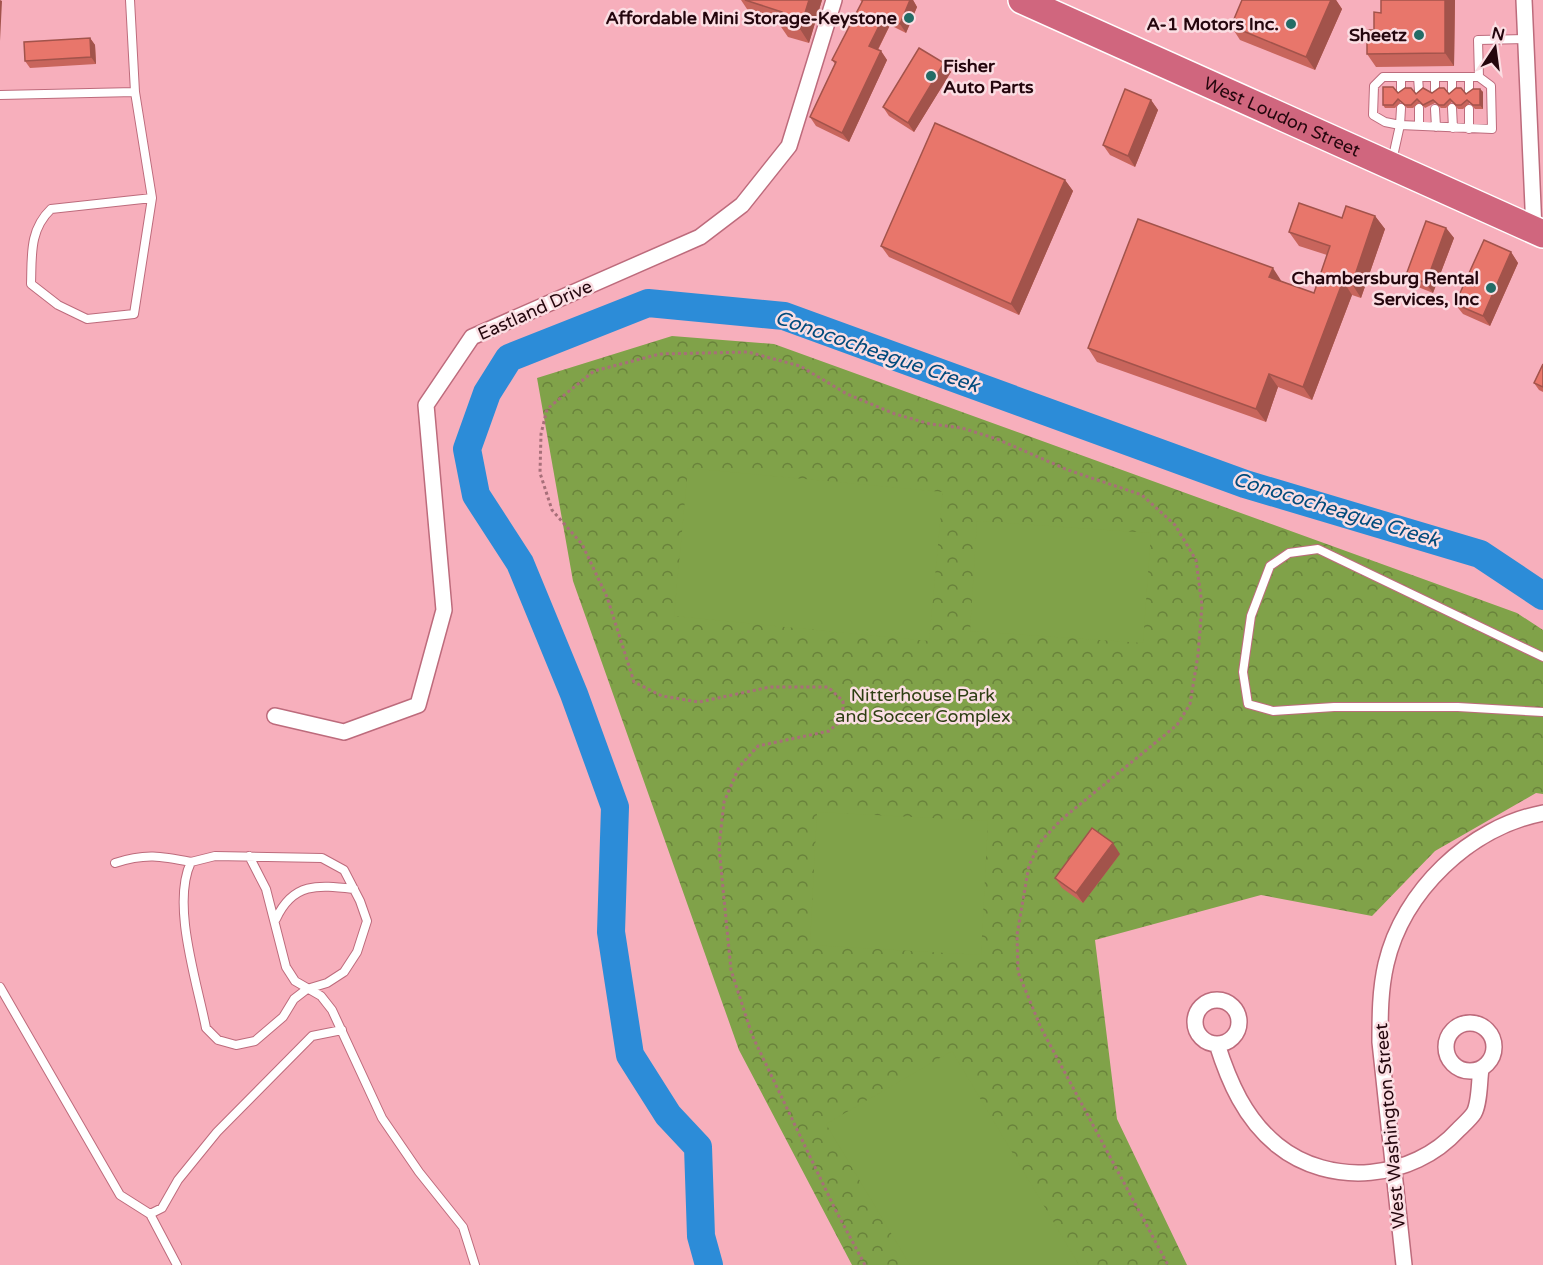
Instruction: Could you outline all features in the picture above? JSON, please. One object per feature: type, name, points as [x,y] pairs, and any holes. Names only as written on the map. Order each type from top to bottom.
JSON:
[{"type":"highway","name":"West Loudon Street","points":[[1022,0],[1064,14],[1538,232]]},
{"type":"street","name":"Eastland Drive","points":[[275,716],[344,732],[418,705],[444,610],[426,405],[472,337],[700,237],[742,205],[789,146],[834,0]]},
{"type":"street","points":[[1524,0],[1538,232]]},
{"type":"street","points":[[1527,39],[1543,45]]},
{"type":"street","name":"West Washington Street","points":[[1404,1265],[1380,1042],[1380,1005],[1386,964],[1396,936],[1418,897],[1437,873],[1482,836],[1528,816],[1543,813]]},
{"type":"street","points":[[1217,1044],[1227,1076],[1248,1114],[1277,1145],[1308,1163],[1343,1173],[1395,1170],[1443,1147],[1474,1113],[1481,1069]]},
{"type":"lane","points":[[130,0],[135,92],[152,198],[134,314],[87,319],[58,305],[31,284],[32,244],[40,220],[51,209],[152,198]]},
{"type":"lane","points":[[1479,77],[1478,40],[1527,39]]},
{"type":"lane","points":[[1383,77],[1479,77],[1491,86],[1492,129],[1400,125],[1384,122],[1373,115],[1374,86],[1383,77]]},
{"type":"lane","points":[[1401,77],[1401,91]]},
{"type":"lane","points":[[1419,77],[1419,91]]},
{"type":"lane","points":[[1435,77],[1435,92]]},
{"type":"lane","points":[[1452,77],[1452,92]]},
{"type":"lane","points":[[1469,77],[1469,92]]},
{"type":"lane","points":[[0,95],[135,92]]},
{"type":"lane","points":[[1391,165],[1400,125],[1401,108]]},
{"type":"lane","points":[[1419,108],[1419,126]]},
{"type":"lane","points":[[1435,108],[1436,127]]},
{"type":"lane","points":[[1452,108],[1453,128]]},
{"type":"lane","points":[[1469,109],[1469,129]]},
{"type":"lane","points":[[1543,657],[1502,639],[1343,559],[1318,549],[1289,553],[1270,566],[1251,616],[1243,672],[1248,704],[1273,711],[1345,707],[1458,707],[1543,712]]},
{"type":"lane","points":[[115,863],[139,855],[163,856],[191,862],[215,856],[322,858],[344,870],[367,921],[357,952],[344,972],[327,983],[307,989],[294,999],[283,1017],[255,1041],[236,1046],[218,1040],[206,1028],[182,908],[185,875],[191,862]]},
{"type":"lane","points":[[249,856],[266,889],[276,918],[286,967],[295,981],[321,996],[342,1030],[382,1118],[419,1172],[463,1227],[475,1265]]},
{"type":"lane","points":[[276,918],[284,902],[301,891],[320,886],[354,889]]},
{"type":"lane","points":[[0,987],[120,1195],[150,1214],[177,1265]]},
{"type":"lane","points":[[150,1214],[162,1208],[178,1180],[217,1132],[312,1036],[342,1030]]},
{"type":"path","points":[[865,1265],[834,1209],[752,1035],[731,970],[719,847],[724,802],[739,767],[758,746],[829,731],[843,719],[843,701],[828,687],[770,687],[699,702],[662,696],[634,682],[607,597],[582,544],[552,510],[540,473],[541,434],[547,408],[594,371],[660,354],[748,352],[790,363],[800,366],[847,394],[895,414],[930,424],[962,428],[997,439],[1068,470],[1142,495],[1175,525],[1196,560],[1202,605],[1190,704],[1177,725],[1062,819],[1041,840],[1029,866],[1017,935],[1018,972],[1041,1028],[1168,1265]]},
{"type":"green space","name":"Nitterhouse Park and Soccer Complex","points":[[672,336],[774,344],[1517,613],[1543,630],[1543,794],[1536,793],[1435,851],[1372,916],[1261,895],[1095,940],[1117,1119],[1187,1265],[852,1265],[739,1050],[573,581],[537,378]]},
{"type":"green space","points":[[688,468],[943,492],[929,641],[674,616]]},
{"type":"green space","points":[[977,521],[1151,533],[1143,643],[970,631]]},
{"type":"green space","points":[[817,812],[988,821],[981,955],[810,945]]},
{"type":"green space","points":[[952,1051],[1079,1265],[910,1265],[826,1124]]},
{"type":"building","points":[[745,0],[809,0],[800,29],[779,24],[782,12]]},
{"type":"building","points":[[863,0],[910,0],[900,24],[884,16],[869,46],[881,51],[842,133],[810,117],[836,62],[832,60]]},
{"type":"building","name":"A-1 Motors Inc.","points":[[1242,0],[1331,0],[1306,57],[1231,26]]},
{"type":"building","name":"Sheetz","points":[[1381,0],[1445,0],[1445,53],[1367,54],[1367,30],[1374,30],[1374,12],[1381,13]]},
{"type":"building","points":[[90,38],[91,57],[25,61],[24,42]]},
{"type":"building","points":[[919,48],[944,63],[908,123],[883,107]]},
{"type":"building","name":"Sheetz","points":[[1383,87],[1393,87],[1398,93],[1405,88],[1411,88],[1416,94],[1423,88],[1432,93],[1439,88],[1444,88],[1449,94],[1456,88],[1461,88],[1466,94],[1473,89],[1480,89],[1480,105],[1473,105],[1467,100],[1461,105],[1456,105],[1450,99],[1444,105],[1439,105],[1433,100],[1423,105],[1417,99],[1411,105],[1405,105],[1398,99],[1393,105],[1383,105]]},
{"type":"building","points":[[1125,89],[1151,100],[1128,156],[1103,145]]},
{"type":"building","points":[[935,123],[1065,180],[1011,304],[881,246]]},
{"type":"building","points":[[1299,203],[1342,218],[1346,206],[1375,216],[1352,284],[1343,281],[1303,387],[1269,374],[1256,409],[1088,348],[1138,219],[1273,268],[1269,277],[1314,293],[1330,246],[1289,232]]},
{"type":"building","points":[[1426,221],[1446,228],[1426,283],[1406,275]]},
{"type":"building","points":[[1484,240],[1511,252],[1483,316],[1455,304]]},
{"type":"building","points":[[1543,364],[1543,387],[1534,383]]},
{"type":"building","points":[[1092,828],[1113,843],[1076,893],[1055,878]]},
{"type":"waterway","name":"Conococheague Creek","points":[[709,1265],[701,1236],[698,1147],[668,1115],[630,1055],[611,932],[615,807],[574,694],[520,563],[476,495],[467,449],[487,393],[509,358],[648,303],[784,316],[1245,484],[1480,554],[1543,596]]},
{"type":"place","name":"Affordable Mini Storage-Keystone","points":[[909,18]]},
{"type":"place","name":"A-1 Motors Inc.","points":[[1291,24]]},
{"type":"place","name":"Sheetz","points":[[1419,35]]},
{"type":"place","name":"Fisher Auto Parts","points":[[931,76]]},
{"type":"place","name":"Chambersburg Rental Services, Inc","points":[[1491,288]]}]
